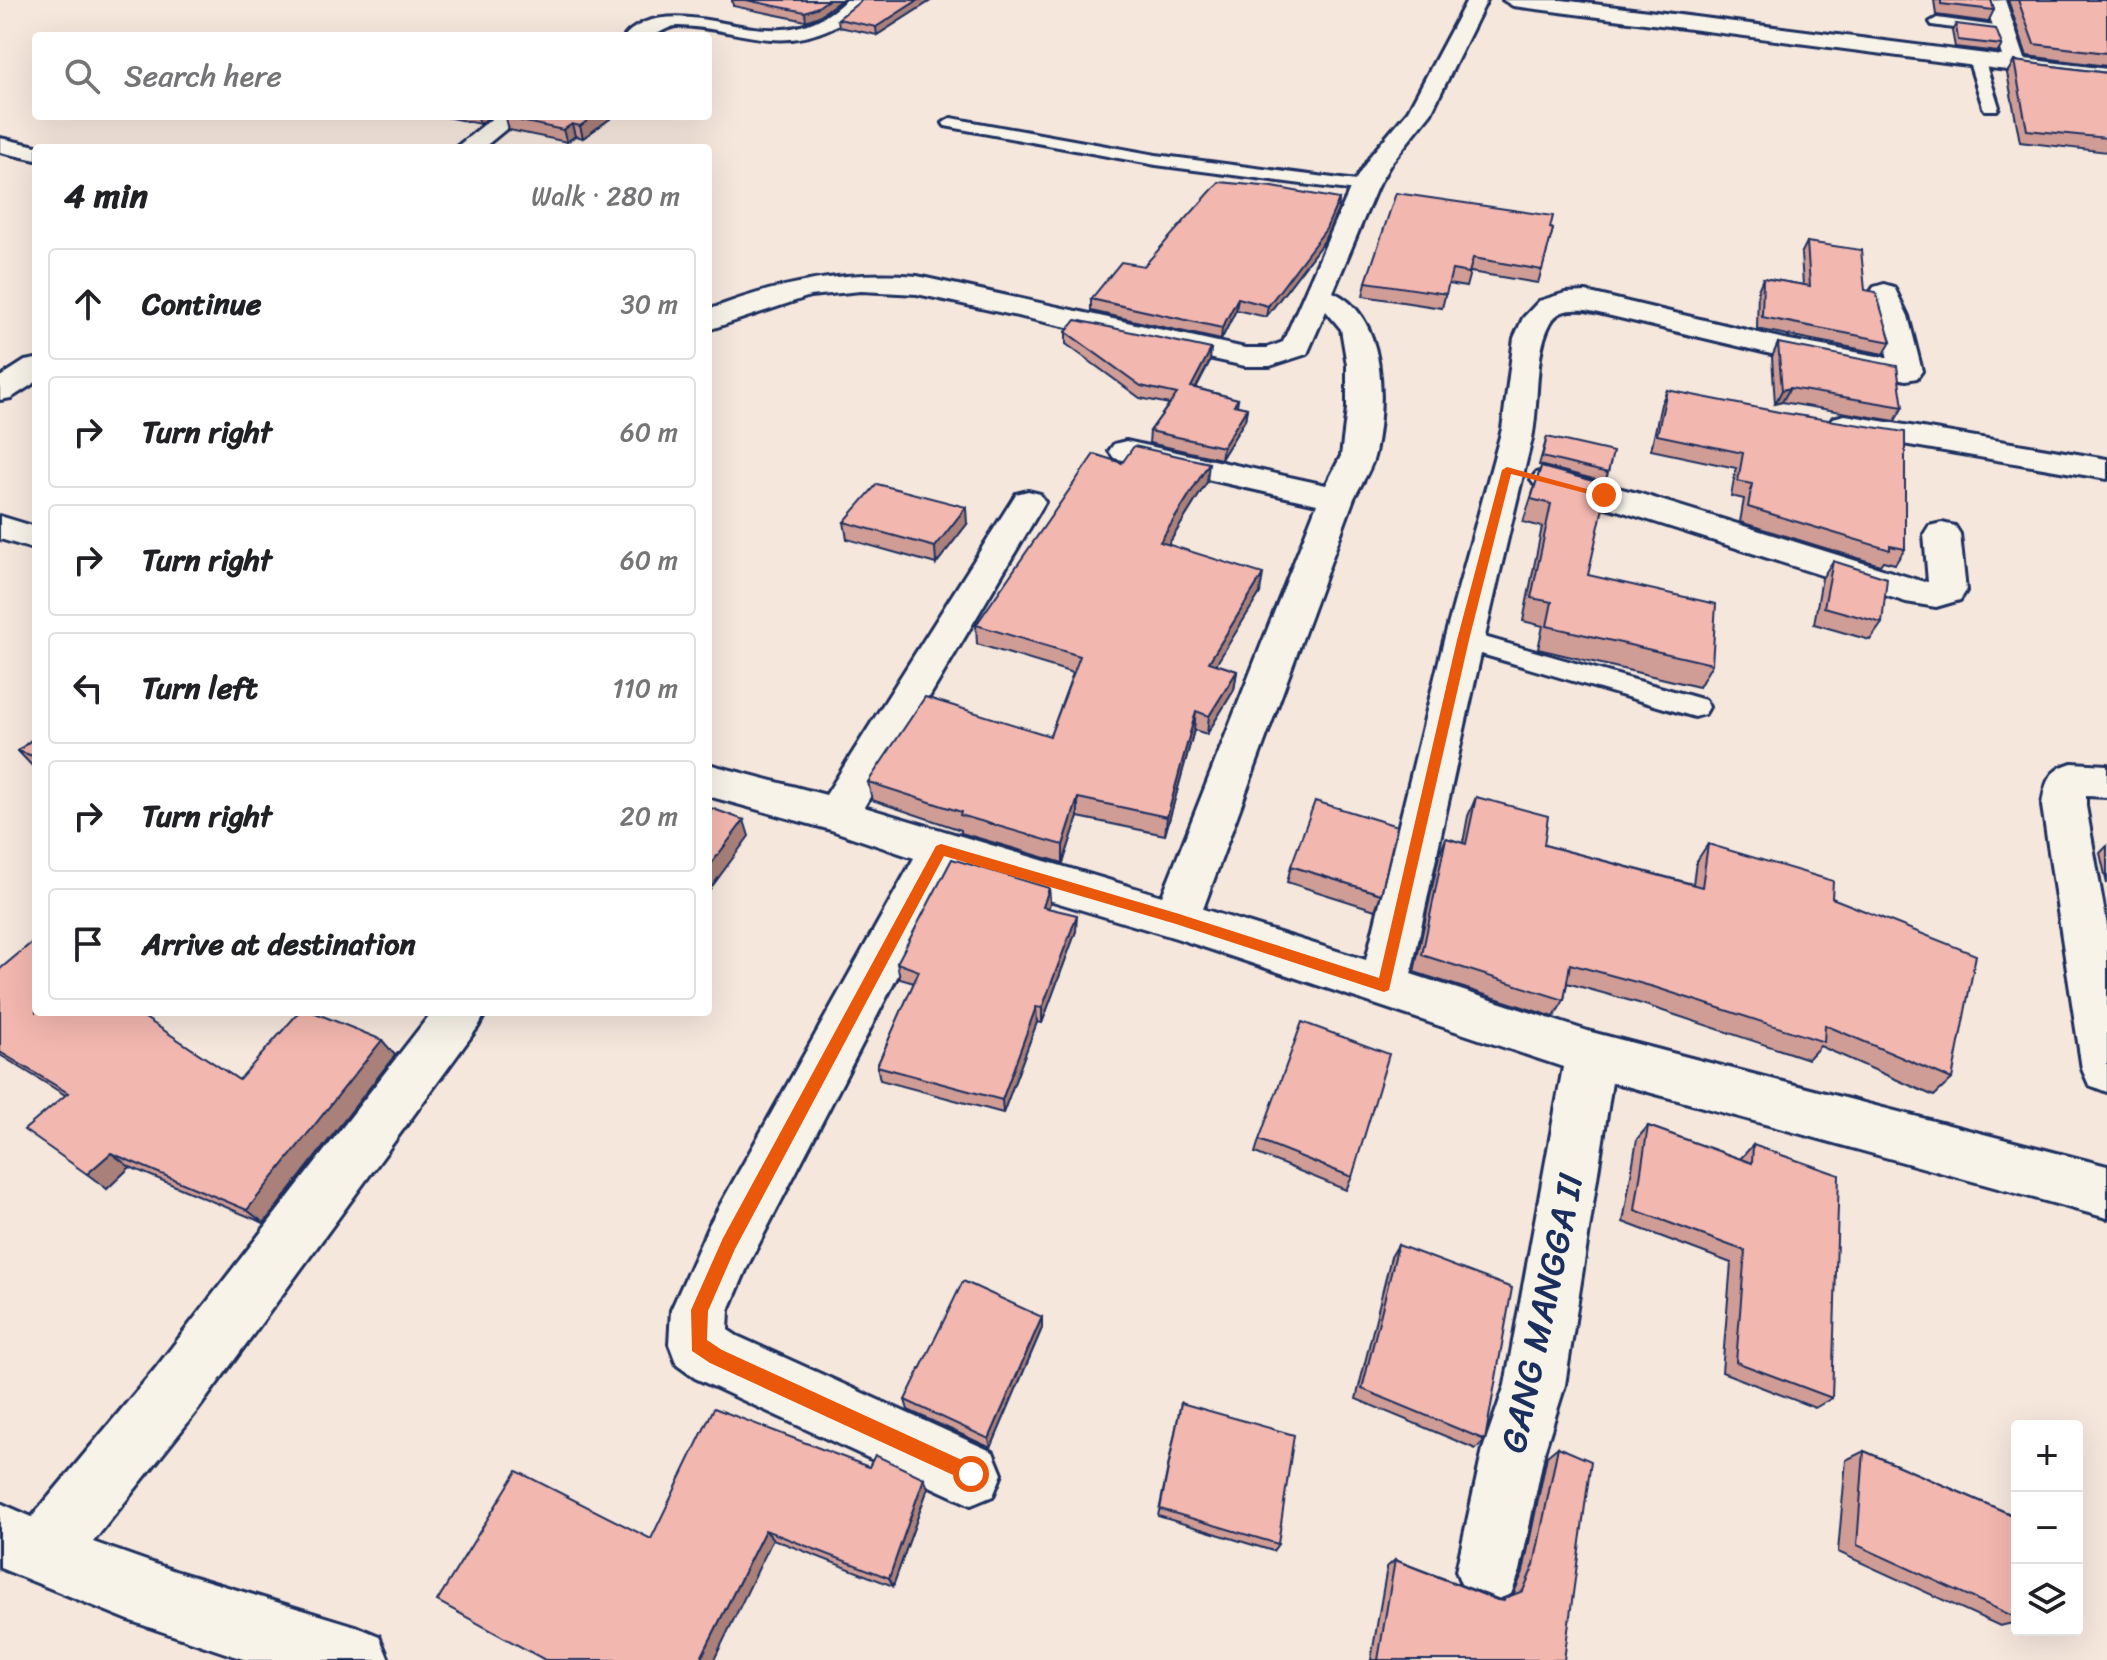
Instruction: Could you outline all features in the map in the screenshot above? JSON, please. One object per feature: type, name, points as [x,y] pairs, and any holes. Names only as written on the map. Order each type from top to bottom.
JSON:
[{"type":"street","points":[[643,32],[664,21],[676,19],[776,35],[797,35],[815,30],[852,7],[856,0]]},
{"type":"street","points":[[712,319],[763,297],[803,288],[875,280],[917,285],[1245,357],[1270,357],[1296,348],[1364,187],[1380,160],[1419,113],[1477,0]]},
{"type":"street","points":[[1513,0],[2107,76]]},
{"type":"street","points":[[1995,1],[2016,64]]},
{"type":"street","points":[[472,144],[505,120]]},
{"type":"street","points":[[0,145],[32,152]]},
{"type":"street","points":[[1884,293],[1893,316],[1912,404]]},
{"type":"street","points":[[1176,919],[1337,498],[1358,456],[1363,409],[1362,365],[1356,329],[1335,304],[1317,296]]},
{"type":"street","points":[[1384,986],[1463,640],[1518,429],[1529,338],[1534,324],[1552,303],[1586,301],[1784,348],[1912,404],[2107,469]]},
{"type":"street","points":[[0,391],[32,371]]},
{"type":"street","points":[[0,391],[32,399]]},
{"type":"street","points":[[1812,420],[1912,404]]},
{"type":"street","points":[[1126,451],[1337,498]]},
{"type":"street","points":[[1507,470],[1629,502],[1919,593],[1936,595],[1947,591],[1942,534]]},
{"type":"street","points":[[837,815],[1028,502]]},
{"type":"street","points":[[2107,781],[2072,779],[2066,785],[2064,806],[2107,1069]]},
{"type":"street","points":[[712,781],[837,815],[941,850],[1176,919],[1591,1054],[2107,1192]]},
{"type":"street","points":[[941,850],[729,1244],[700,1310],[698,1344],[716,1357],[971,1474]]},
{"type":"street","points":[[355,1660],[239,1624],[21,1545],[176,1390],[458,1016]]},
{"type":"street","name":"GANG MANGGA II","points":[[1488,1571],[1514,1449],[1535,1385],[1591,1054]]},
{"type":"lane","points":[[1937,22],[2005,31]]},
{"type":"lane","points":[[1976,59],[1991,107]]},
{"type":"lane","points":[[951,123],[1156,160],[1364,187]]},
{"type":"lane","points":[[1463,640],[1695,707]]},
{"type":"building","points":[[746,0],[828,0],[805,12]]},
{"type":"building","points":[[862,0],[918,0],[876,27],[838,19]]},
{"type":"building","points":[[1941,0],[1991,0],[1994,10],[1941,4]]},
{"type":"building","points":[[2018,0],[2107,0],[2107,53],[2034,44]]},
{"type":"building","points":[[1956,24],[1996,29],[2002,45],[1958,40]]},
{"type":"building","points":[[2014,61],[2107,73],[2107,138],[2027,130]]},
{"type":"building","points":[[516,120],[588,120],[580,126],[572,124],[563,130]]},
{"type":"building","points":[[1219,182],[1273,187],[1339,199],[1326,229],[1268,306],[1238,298],[1222,328],[1091,299],[1121,262],[1144,266]]},
{"type":"building","points":[[1396,193],[1553,216],[1550,228],[1553,229],[1542,270],[1473,258],[1469,273],[1452,270],[1446,294],[1366,282]]},
{"type":"building","points":[[1807,242],[1861,250],[1865,290],[1876,292],[1891,342],[1762,317],[1763,278],[1810,286]]},
{"type":"building","points":[[1076,320],[1211,349],[1191,387],[1238,399],[1234,405],[1247,408],[1223,447],[1150,431],[1177,394],[1141,386],[1066,332]]},
{"type":"building","points":[[1778,343],[1897,366],[1903,407],[1790,388],[1782,390]]},
{"type":"building","points":[[1667,390],[1905,432],[1905,549],[1890,546],[1890,550],[1748,507],[1752,484],[1738,481],[1743,453],[1657,435]]},
{"type":"building","points":[[1547,437],[1613,452],[1608,473],[1542,457]]},
{"type":"building","points":[[1134,446],[1209,463],[1160,542],[1263,574],[1209,662],[1237,671],[1209,716],[1196,711],[1167,817],[1078,798],[1063,845],[960,815],[961,812],[868,782],[925,697],[1050,736],[1080,656],[976,625],[1094,454],[1122,463]]},
{"type":"building","points":[[1541,467],[1608,485],[1588,575],[1716,604],[1712,664],[1547,626],[1552,602],[1531,598],[1551,504],[1531,499]]},
{"type":"building","points":[[877,484],[966,507],[935,547],[844,522]]},
{"type":"building","points":[[1833,561],[1887,578],[1882,623],[1824,607]]},
{"type":"building","points":[[32,739],[32,756],[18,751]]},
{"type":"building","points":[[1476,797],[1548,816],[1544,845],[1702,887],[1708,844],[1833,881],[1832,898],[1976,955],[1952,1079],[1825,1025],[1824,1042],[1654,987],[1570,964],[1564,1000],[1422,955],[1446,838],[1466,844]]},
{"type":"building","points":[[1315,801],[1397,826],[1381,894],[1291,866]]},
{"type":"building","points":[[712,808],[744,820],[712,863]]},
{"type":"building","points":[[952,859],[1049,888],[1043,907],[1077,915],[1042,1008],[1036,1007],[1002,1100],[877,1066],[919,971],[897,963]]},
{"type":"building","points":[[32,942],[32,1016],[142,1016],[239,1080],[295,1016],[323,1016],[382,1040],[247,1210],[111,1153],[87,1174],[24,1130],[68,1093],[0,1052],[0,969]]},
{"type":"building","points":[[1302,1022],[1389,1054],[1352,1177],[1259,1140]]},
{"type":"building","points":[[1648,1126],[1752,1163],[1753,1145],[1839,1175],[1832,1398],[1736,1362],[1745,1251],[1635,1210]]},
{"type":"building","points":[[1398,1245],[1512,1288],[1485,1440],[1362,1389]]},
{"type":"building","points":[[963,1281],[1042,1317],[989,1439],[905,1400]]},
{"type":"building","points":[[1181,1403],[1294,1435],[1278,1544],[1160,1509]]},
{"type":"building","points":[[714,1408],[869,1467],[875,1455],[924,1478],[889,1578],[765,1530],[700,1660],[545,1660],[437,1601],[517,1471],[651,1539]]},
{"type":"building","points":[[1558,1447],[1591,1461],[1564,1660],[1378,1660],[1395,1560],[1497,1600],[1504,1601],[1523,1591],[1534,1565]]},
{"type":"building","points":[[1864,1451],[2011,1514],[2011,1615],[1857,1545]]},
{"type":"route","points":[[971,1474],[716,1357],[698,1344],[700,1310],[729,1244],[941,850],[1176,919],[1384,986],[1463,640],[1507,470],[1604,495]]}]
